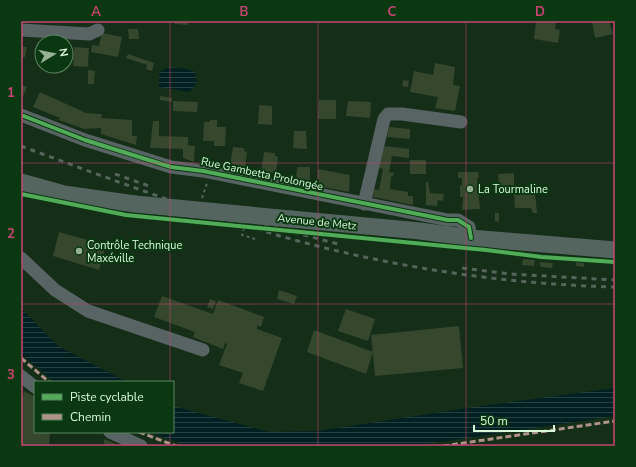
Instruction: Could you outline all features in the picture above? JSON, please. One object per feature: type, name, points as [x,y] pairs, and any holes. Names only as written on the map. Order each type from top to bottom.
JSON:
[{"type":"main road","name":"Avenue de Metz","points":[[21,182],[64,194],[135,204],[420,231],[471,238],[615,250]]},
{"type":"street","points":[[21,30],[89,34],[98,30]]},
{"type":"street","points":[[364,204],[384,118],[388,114],[402,114],[461,122]]},
{"type":"street","name":"Rue Gambetta Prolongée","points":[[21,115],[85,140],[171,167],[203,171],[364,204],[448,220],[458,220],[469,227],[471,238]]},
{"type":"street","points":[[21,258],[55,290],[88,311],[203,350]]},
{"type":"street","points":[[21,376],[34,386]]},
{"type":"street","points":[[112,433],[141,446]]},
{"type":"path","points":[[202,198],[208,180]]},
{"type":"path","points":[[244,226],[242,235],[254,239]]},
{"type":"water","points":[[169,67],[187,69],[195,72],[197,83],[189,92],[159,87],[159,77],[161,71]]},
{"type":"water","points":[[21,308],[58,346],[125,381],[54,381],[21,354]]},
{"type":"water","points":[[615,388],[615,416],[413,446],[188,446],[152,433],[174,433],[174,406],[269,432],[318,431],[474,407]]},
{"type":"building","points":[[175,21],[188,21],[188,25],[175,24]]},
{"type":"building","points":[[536,21],[556,21],[555,29],[560,30],[558,43],[534,39]]},
{"type":"building","points":[[592,21],[609,21],[613,34],[595,38]]},
{"type":"building","points":[[128,29],[138,29],[139,39],[129,39]]},
{"type":"building","points":[[102,33],[122,37],[118,57],[91,52],[92,45],[99,46]]},
{"type":"building","points":[[21,39],[23,40],[22,47],[27,47],[25,57],[21,57]]},
{"type":"building","points":[[74,47],[89,48],[88,67],[74,66]]},
{"type":"building","points":[[128,54],[154,63],[152,71],[146,69],[147,65],[126,58]]},
{"type":"building","points":[[435,63],[455,67],[453,85],[460,86],[455,111],[435,108],[438,97],[410,92],[414,71],[433,75]]},
{"type":"building","points":[[88,70],[95,71],[94,84],[88,84]]},
{"type":"building","points":[[403,80],[409,81],[408,87],[402,86]]},
{"type":"building","points":[[21,84],[27,87],[21,101]]},
{"type":"building","points":[[40,92],[86,113],[102,114],[101,118],[132,120],[132,136],[137,136],[136,145],[101,134],[101,128],[84,129],[59,120],[60,118],[33,107]]},
{"type":"building","points":[[160,96],[172,98],[172,102],[160,100]]},
{"type":"building","points":[[319,100],[336,100],[336,119],[318,119]]},
{"type":"building","points":[[173,101],[198,102],[197,112],[173,111]]},
{"type":"building","points":[[348,101],[371,102],[370,118],[346,116]]},
{"type":"building","points":[[259,105],[272,106],[272,125],[258,124]]},
{"type":"building","points":[[210,120],[217,120],[217,127],[226,127],[225,146],[214,146],[214,141],[203,141],[204,122],[210,122]]},
{"type":"building","points":[[153,121],[159,121],[159,136],[188,137],[188,145],[195,146],[194,162],[183,158],[183,149],[150,148]]},
{"type":"building","points":[[389,127],[410,129],[410,139],[387,137]]},
{"type":"building","points":[[294,131],[306,131],[307,149],[293,148]]},
{"type":"building","points":[[384,146],[409,149],[409,158],[392,156],[389,172],[394,173],[393,176],[391,176],[390,189],[408,192],[408,196],[413,196],[413,205],[373,197],[374,189],[379,190],[383,169],[379,168]]},
{"type":"building","points":[[233,147],[244,148],[244,151],[247,152],[245,168],[230,166]]},
{"type":"building","points":[[264,152],[275,153],[275,156],[278,157],[276,173],[261,172]]},
{"type":"building","points":[[410,160],[426,160],[426,174],[410,174]]},
{"type":"building","points":[[297,167],[310,167],[310,184],[296,181]]},
{"type":"building","points":[[318,169],[350,175],[349,192],[317,186]]},
{"type":"building","name":"La Tourmaline","points":[[458,172],[478,172],[479,178],[477,178],[480,209],[462,210],[463,197],[460,197],[460,185],[462,185],[462,178],[458,178]]},
{"type":"building","points":[[514,173],[514,190],[510,190],[510,188],[499,189],[498,174]]},
{"type":"building","points":[[426,182],[428,182],[430,193],[444,194],[443,201],[438,200],[437,206],[426,205]]},
{"type":"building","points":[[535,193],[537,213],[533,213],[531,208],[515,208],[514,194]]},
{"type":"building","points":[[495,213],[499,213],[499,222],[495,221]]},
{"type":"building","name":"Contrôle Technique Maxéville","points":[[59,232],[106,245],[99,270],[53,256]]},
{"type":"building","points":[[523,259],[535,260],[534,266],[522,265]]},
{"type":"building","points":[[539,262],[553,263],[552,268],[541,267]]},
{"type":"building","points":[[576,262],[584,263],[584,267],[576,266]]},
{"type":"building","points":[[279,290],[297,296],[294,304],[277,299]]},
{"type":"building","points":[[162,296],[213,314],[218,300],[264,317],[261,327],[257,325],[257,329],[282,338],[263,391],[239,383],[243,373],[219,365],[227,344],[225,343],[223,349],[193,337],[195,332],[154,317]]},
{"type":"building","points":[[210,299],[216,301],[213,309],[207,307]]},
{"type":"building","points":[[346,309],[375,319],[368,341],[338,331]]},
{"type":"building","points":[[459,326],[463,368],[375,376],[371,335]]},
{"type":"building","points":[[314,330],[373,352],[366,374],[307,352]]},
{"type":"building","points":[[24,391],[34,396],[34,433],[50,433],[49,446],[21,446],[22,400]]},
{"type":"building","points":[[104,439],[121,446],[104,446]]},
{"type":"railway","points":[[21,146],[182,205],[280,236],[363,257],[489,278],[615,287]]},
{"type":"railway","points":[[115,174],[149,186]]},
{"type":"railway","points":[[255,222],[338,244]]},
{"type":"railway","points":[[462,268],[510,274],[615,280]]},
{"type":"marked path","points":[[21,358],[48,381]]},
{"type":"marked path","points":[[443,446],[615,421]]},
{"type":"marked path","points":[[142,433],[176,446]]},
{"type":"cycle path","points":[[21,115],[85,140],[171,167],[203,171],[448,220],[458,220],[469,227],[471,238]]},
{"type":"cycle path","points":[[21,194],[126,215],[486,250],[542,257],[615,262]]},
{"type":"place","name":"La Tourmaline","points":[[470,189]]},
{"type":"place","name":"Contrôle Technique Maxéville","points":[[79,251]]}]
